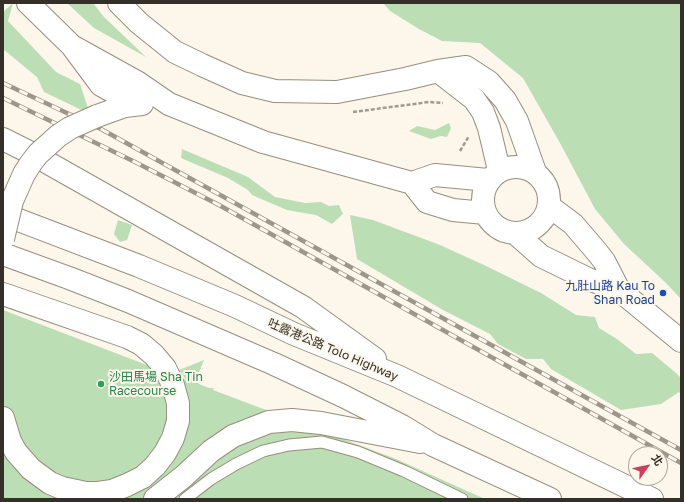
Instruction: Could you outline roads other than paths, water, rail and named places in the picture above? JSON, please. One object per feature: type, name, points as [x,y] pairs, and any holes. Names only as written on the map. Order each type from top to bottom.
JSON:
[{"type":"main road","points":[[28,3],[72,46],[100,85],[135,104]]},
{"type":"main road","points":[[119,3],[138,22],[175,52],[242,83],[275,91],[337,92],[438,71],[466,67],[490,82],[505,100],[517,121],[535,172]]},
{"type":"main road","points":[[72,46],[137,82],[169,104],[263,142],[412,183],[435,175],[494,175]]},
{"type":"main road","points":[[438,71],[474,99],[483,112],[489,128],[494,175]]},
{"type":"main road","points":[[3,239],[12,201],[24,174],[38,154],[58,136],[70,128],[124,106],[135,104],[169,104]]},
{"type":"main road","points":[[3,138],[27,150],[303,307],[368,352],[397,376]]},
{"type":"main road","points":[[517,166],[535,172],[543,180],[550,197],[546,214],[539,224],[527,232],[514,233],[499,229],[493,224],[485,213],[482,197],[485,187],[494,175],[508,167],[517,166]]},
{"type":"main road","points":[[412,183],[427,202],[454,210],[485,213]]},
{"type":"main road","points":[[549,206],[573,224],[597,252],[604,261],[619,290]]},
{"type":"main road","name":"吐露港公路 Tolo Highway","points":[[6,215],[160,275],[235,306],[294,334],[397,376],[652,499]]},
{"type":"main road","points":[[514,233],[541,256],[588,279],[619,290],[681,341]]},
{"type":"main road","points":[[3,254],[128,301],[212,336],[343,396],[402,426],[433,444],[550,499]]},
{"type":"main road","points":[[3,294],[127,337],[141,344],[154,355],[165,368],[173,385],[178,402],[178,422],[173,438],[165,453],[155,466],[143,477],[112,491],[86,493],[62,488],[50,483],[31,470],[16,452],[10,441],[3,418]]},
{"type":"main road","points":[[155,499],[177,482],[211,451],[233,436],[269,422],[292,420],[321,423],[433,444]]},
{"type":"lane","points":[[185,499],[211,479],[236,464],[263,451],[289,445],[322,442],[358,452],[404,471],[462,499]]},
{"type":"railway","points":[[3,83],[101,129],[681,450]]},
{"type":"railway","points":[[3,98],[135,162],[219,205],[681,463]]},
{"type":"place","name":"九肚山路 Kau To Shan Road","points":[[663,293]]},
{"type":"place","name":"沙田馬場 Sha Tin Racecourse","points":[[101,384]]}]
